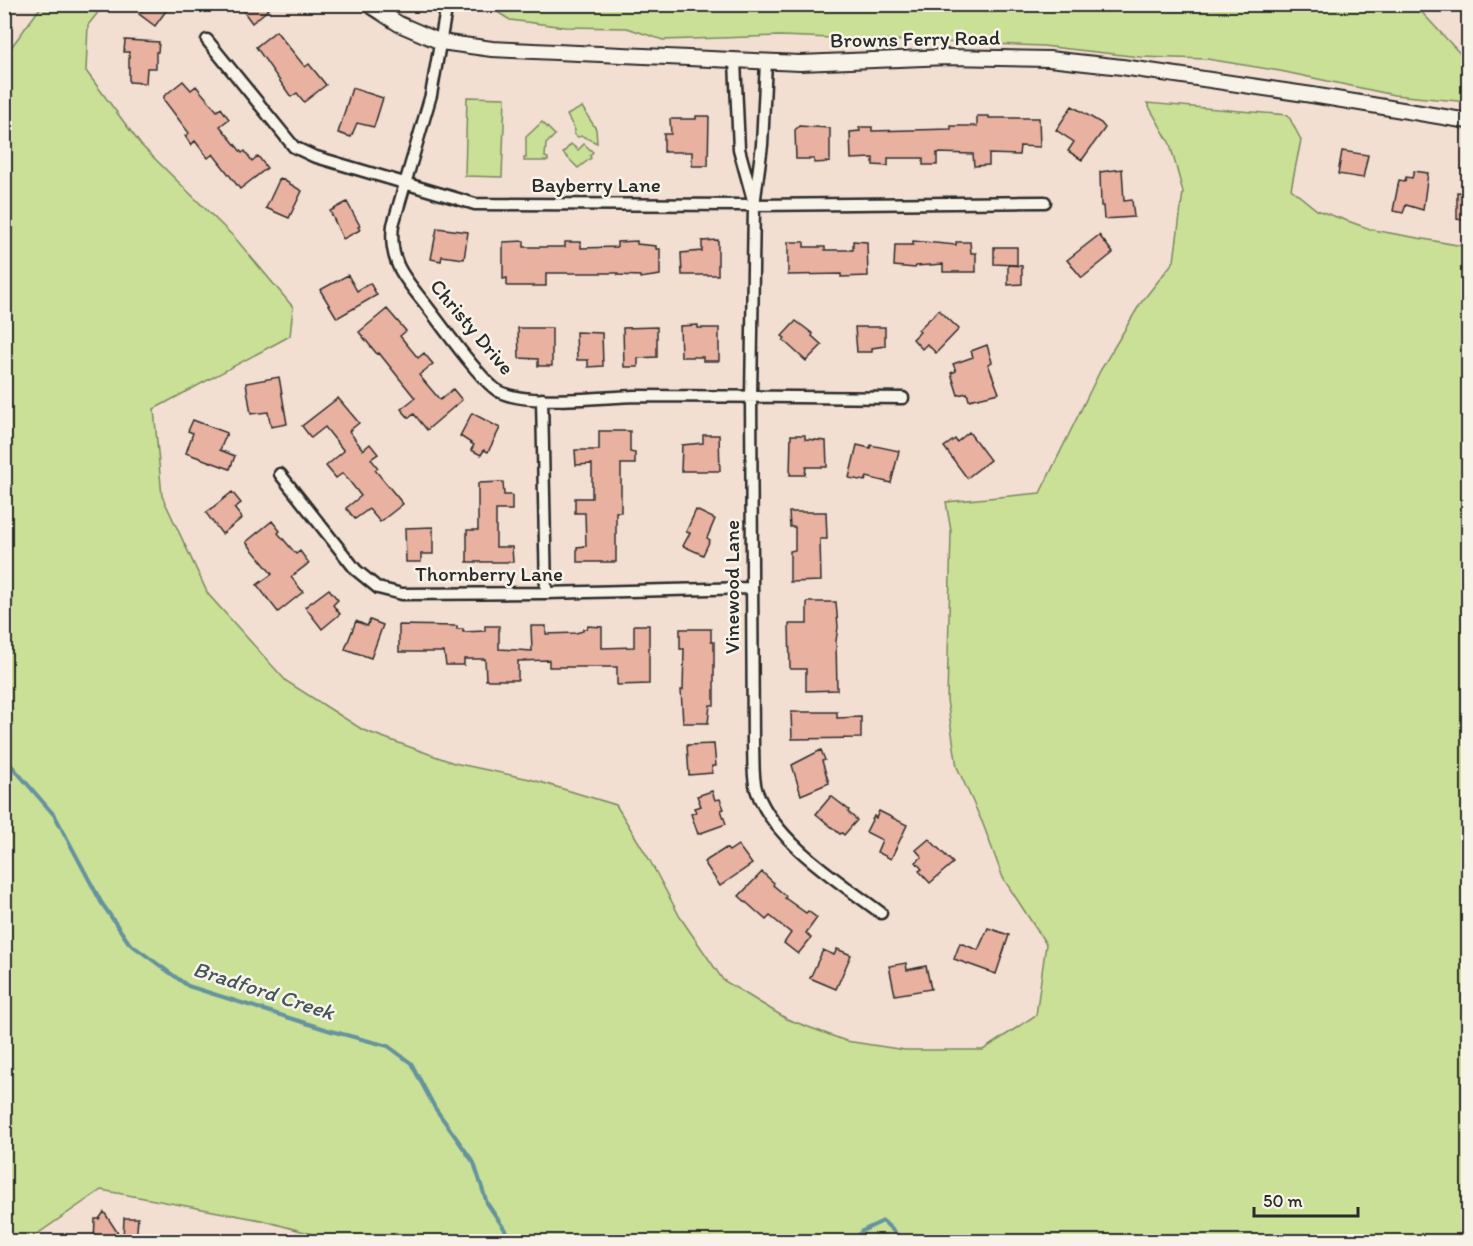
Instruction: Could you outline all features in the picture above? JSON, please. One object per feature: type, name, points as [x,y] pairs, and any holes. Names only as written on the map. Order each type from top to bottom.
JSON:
[{"type":"street","name":"Browns Ferry Road","points":[[368,4],[399,24],[441,42],[492,49],[800,63],[948,57],[1049,59],[1122,67],[1312,95],[1468,122]]},
{"type":"street","name":"Christy Drive","points":[[447,4],[431,94],[393,225],[391,240],[399,269],[488,383],[507,395],[542,399],[751,396],[903,398]]},
{"type":"street","name":"Bayberry Lane","points":[[207,40],[294,147],[313,156],[475,204],[754,205],[1045,202]]},
{"type":"street","name":"Vinewood Lane","points":[[735,61],[739,149],[754,205]]},
{"type":"street","name":"Vinewood Lane","points":[[766,62],[762,145],[754,205],[751,396],[753,747],[756,791],[775,825],[804,853],[881,913]]},
{"type":"street","points":[[542,399],[546,593]]},
{"type":"street","name":"Thornberry Lane","points":[[280,474],[356,570],[378,588],[402,594],[751,588]]},
{"type":"green space","points":[[43,4],[104,5],[88,25],[86,71],[141,145],[235,238],[293,307],[290,336],[154,409],[162,496],[208,594],[286,681],[363,730],[454,763],[530,779],[616,805],[649,859],[680,917],[723,980],[787,1019],[846,1041],[905,1050],[983,1050],[1036,1015],[1046,944],[1003,878],[983,824],[957,767],[947,700],[951,531],[946,502],[1040,493],[1100,371],[1140,304],[1174,261],[1183,192],[1170,144],[1147,103],[1288,115],[1301,140],[1291,189],[1317,210],[1373,230],[1468,247],[1468,1241],[341,1242],[261,1220],[101,1190],[27,1241],[5,1241],[4,57]]},
{"type":"green space","points":[[486,5],[1415,5],[1468,62],[1468,102],[1394,95],[1280,71],[1207,59],[1140,57],[1043,46],[780,36],[663,40],[627,28],[565,27],[510,20]]},
{"type":"green space","points":[[467,97],[505,98],[502,177],[465,176]]},
{"type":"green space","points":[[582,107],[596,129],[597,143],[574,134],[575,130],[567,115]]},
{"type":"green space","points":[[542,122],[555,135],[546,144],[545,157],[548,161],[524,161],[526,137]]},
{"type":"green space","points":[[571,144],[578,150],[584,144],[593,152],[591,158],[578,168],[563,153]]},
{"type":"building","points":[[147,4],[171,4],[155,26],[139,14]]},
{"type":"building","points":[[238,4],[275,4],[252,23]]},
{"type":"building","points":[[276,31],[305,67],[309,64],[326,85],[304,102],[297,93],[291,97],[256,47]]},
{"type":"building","points":[[125,40],[159,42],[158,52],[156,52],[156,68],[147,68],[146,83],[129,82],[129,52],[124,52]]},
{"type":"building","points":[[183,81],[191,90],[196,86],[217,111],[221,108],[229,119],[220,126],[242,153],[245,151],[252,161],[258,156],[267,168],[240,189],[213,154],[208,158],[195,141],[191,145],[185,136],[189,133],[164,100],[164,96]]},
{"type":"building","points":[[352,88],[383,98],[374,127],[357,123],[351,137],[338,133]]},
{"type":"building","points":[[1072,106],[1101,123],[1105,128],[1082,160],[1068,151],[1074,142],[1056,130]]},
{"type":"building","points":[[696,116],[709,116],[708,166],[692,166],[692,152],[664,152],[664,134],[671,134],[670,119],[696,119]]},
{"type":"building","points":[[977,116],[1039,118],[1040,147],[1020,146],[1019,155],[989,154],[989,165],[974,166],[973,154],[937,153],[937,165],[923,165],[923,158],[888,158],[888,166],[873,165],[873,158],[851,159],[850,132],[860,131],[859,127],[872,127],[872,131],[951,129],[951,126],[977,126]]},
{"type":"building","points":[[799,126],[830,128],[830,162],[814,163],[814,159],[796,159],[795,130]]},
{"type":"building","points":[[1342,151],[1368,155],[1363,178],[1338,174]]},
{"type":"building","points":[[1122,169],[1124,201],[1132,200],[1134,217],[1104,219],[1103,206],[1101,206],[1100,172]]},
{"type":"building","points":[[1414,171],[1428,173],[1423,210],[1406,205],[1403,213],[1393,211],[1399,180],[1405,181],[1406,177],[1412,178]]},
{"type":"building","points":[[280,178],[302,191],[289,218],[266,208]]},
{"type":"building","points":[[1457,192],[1468,193],[1468,221],[1457,219]]},
{"type":"building","points":[[347,202],[360,230],[343,239],[330,211]]},
{"type":"building","points":[[437,228],[468,232],[464,259],[442,256],[441,261],[431,259]]},
{"type":"building","points":[[1099,235],[1113,253],[1082,278],[1067,260]]},
{"type":"building","points":[[718,240],[718,275],[682,275],[681,253],[702,251],[702,241]]},
{"type":"building","points":[[524,241],[524,247],[565,247],[565,242],[581,242],[581,248],[617,247],[617,242],[637,241],[637,244],[656,246],[656,249],[660,249],[660,275],[640,278],[640,276],[618,275],[618,273],[546,273],[546,286],[507,286],[507,278],[503,279],[503,242]]},
{"type":"building","points":[[853,241],[867,242],[868,276],[788,275],[788,242],[804,242],[804,247],[825,247],[825,250],[853,250]]},
{"type":"building","points":[[913,241],[956,245],[956,242],[970,242],[971,253],[976,253],[976,272],[943,272],[943,264],[916,266],[915,268],[894,266],[895,245],[913,245]]},
{"type":"building","points":[[994,247],[1017,247],[1017,265],[994,264]]},
{"type":"building","points":[[1008,265],[1022,266],[1022,284],[1008,285]]},
{"type":"building","points":[[348,275],[357,291],[370,283],[377,295],[337,318],[320,290]]},
{"type":"building","points":[[387,309],[406,331],[400,336],[418,358],[424,353],[433,364],[419,375],[440,400],[453,389],[462,400],[427,430],[414,414],[409,418],[401,409],[415,398],[359,332]]},
{"type":"building","points":[[939,310],[959,329],[936,353],[927,344],[922,349],[913,339],[920,332],[918,330]]},
{"type":"building","points":[[796,321],[813,334],[812,336],[822,345],[806,361],[783,340],[785,338],[782,336]]},
{"type":"building","points":[[698,325],[698,328],[719,328],[719,361],[703,361],[703,357],[681,357],[680,326]]},
{"type":"building","points":[[657,327],[657,357],[638,358],[638,367],[624,367],[623,328]]},
{"type":"building","points":[[855,327],[885,327],[885,346],[872,348],[872,352],[857,352]]},
{"type":"building","points":[[518,328],[552,328],[552,366],[538,366],[538,359],[519,358]]},
{"type":"building","points":[[576,332],[602,333],[603,366],[588,367],[588,360],[577,360]]},
{"type":"building","points":[[987,345],[992,362],[988,364],[999,393],[969,400],[967,393],[958,395],[951,373],[956,371],[953,364],[973,357],[971,351]]},
{"type":"building","points":[[279,377],[287,424],[271,427],[268,412],[251,414],[246,383]]},
{"type":"building","points":[[338,398],[359,423],[349,431],[363,450],[370,444],[378,454],[371,459],[378,468],[375,470],[403,504],[380,522],[369,509],[355,519],[346,508],[361,496],[343,473],[336,478],[326,466],[344,451],[325,427],[311,438],[302,426]]},
{"type":"building","points":[[472,413],[500,428],[488,452],[484,450],[481,455],[471,450],[474,445],[460,436]]},
{"type":"building","points":[[193,420],[227,433],[220,450],[235,456],[230,469],[186,453],[193,433],[188,431]]},
{"type":"building","points":[[599,431],[630,431],[630,452],[635,453],[635,464],[621,464],[621,512],[616,512],[616,562],[577,562],[577,547],[586,546],[585,513],[575,513],[575,498],[592,498],[592,464],[576,465],[575,450],[599,450]]},
{"type":"building","points":[[969,432],[990,460],[967,478],[944,447],[955,439],[957,442]]},
{"type":"building","points":[[703,435],[719,435],[720,471],[681,471],[682,445],[703,443]]},
{"type":"building","points":[[791,435],[805,435],[805,439],[826,441],[827,467],[806,467],[805,475],[790,475]]},
{"type":"building","points":[[857,445],[870,448],[871,445],[899,451],[891,483],[867,477],[865,481],[849,478]]},
{"type":"building","points":[[503,482],[504,495],[512,495],[512,510],[496,510],[496,547],[512,547],[513,562],[467,562],[467,530],[478,530],[478,483]]},
{"type":"building","points":[[232,492],[241,503],[234,508],[242,518],[222,534],[206,513]]},
{"type":"building","points":[[696,510],[715,519],[707,538],[710,540],[703,555],[683,546],[690,533],[686,532]]},
{"type":"building","points":[[789,512],[826,512],[827,539],[820,539],[821,581],[790,582],[790,551],[795,550],[795,527],[790,527]]},
{"type":"building","points":[[272,521],[280,531],[278,533],[296,554],[300,551],[309,563],[291,577],[303,592],[278,612],[257,585],[272,574],[246,542]]},
{"type":"building","points":[[433,527],[433,554],[421,554],[421,562],[406,562],[405,528]]},
{"type":"building","points":[[329,589],[338,600],[333,605],[340,614],[322,629],[305,607]]},
{"type":"building","points":[[807,602],[836,602],[837,690],[806,691],[806,669],[790,669],[789,624],[807,624]]},
{"type":"building","points":[[370,620],[383,625],[371,658],[345,649],[356,621],[367,626]]},
{"type":"building","points":[[399,625],[457,626],[457,629],[463,629],[463,632],[485,631],[485,626],[499,626],[499,649],[532,651],[531,626],[546,626],[546,634],[576,633],[587,629],[588,626],[602,627],[602,648],[634,647],[634,625],[649,625],[649,684],[617,685],[617,667],[549,667],[549,660],[518,661],[518,680],[486,680],[485,659],[464,659],[464,665],[446,665],[444,652],[399,652]]},
{"type":"building","points":[[680,629],[711,629],[711,642],[714,642],[714,705],[710,705],[708,723],[683,723],[681,690],[683,690],[684,649],[680,649]]},
{"type":"building","points":[[791,712],[837,712],[837,718],[861,717],[861,738],[792,739]]},
{"type":"building","points":[[714,744],[716,766],[712,766],[712,773],[689,775],[687,745]]},
{"type":"building","points":[[821,750],[829,783],[801,795],[792,765]]},
{"type":"building","points":[[712,791],[715,800],[720,799],[726,824],[698,834],[691,814],[696,812],[694,808],[701,806],[697,796]]},
{"type":"building","points":[[831,796],[849,810],[848,812],[857,820],[844,835],[816,814]]},
{"type":"building","points":[[879,811],[907,825],[891,859],[877,852],[882,840],[866,832]]},
{"type":"building","points":[[929,839],[953,863],[930,883],[919,871],[922,869],[916,862],[922,857],[916,850]]},
{"type":"building","points":[[738,845],[752,864],[720,886],[704,862],[726,848],[729,851]]},
{"type":"building","points":[[762,872],[786,896],[785,898],[817,918],[806,933],[811,938],[798,954],[784,943],[791,933],[770,916],[766,920],[739,896]]},
{"type":"building","points":[[988,928],[1009,935],[996,974],[954,959],[960,943],[978,950]]},
{"type":"building","points":[[837,949],[851,955],[836,989],[810,978],[823,950],[834,955]]},
{"type":"building","points":[[906,963],[907,970],[926,966],[931,989],[895,995],[889,966]]},
{"type":"building","points":[[104,1212],[123,1241],[124,1218],[138,1218],[136,1242],[94,1242],[95,1219],[99,1219]]},
{"type":"waterway","name":"Bradford Creek","points":[[4,757],[55,816],[101,902],[129,943],[188,986],[331,1031],[388,1046],[411,1063],[435,1108],[474,1163],[487,1203],[513,1242]]},
{"type":"waterway","name":"Bradford Creek","points":[[853,1242],[862,1231],[883,1221],[905,1242]]}]
